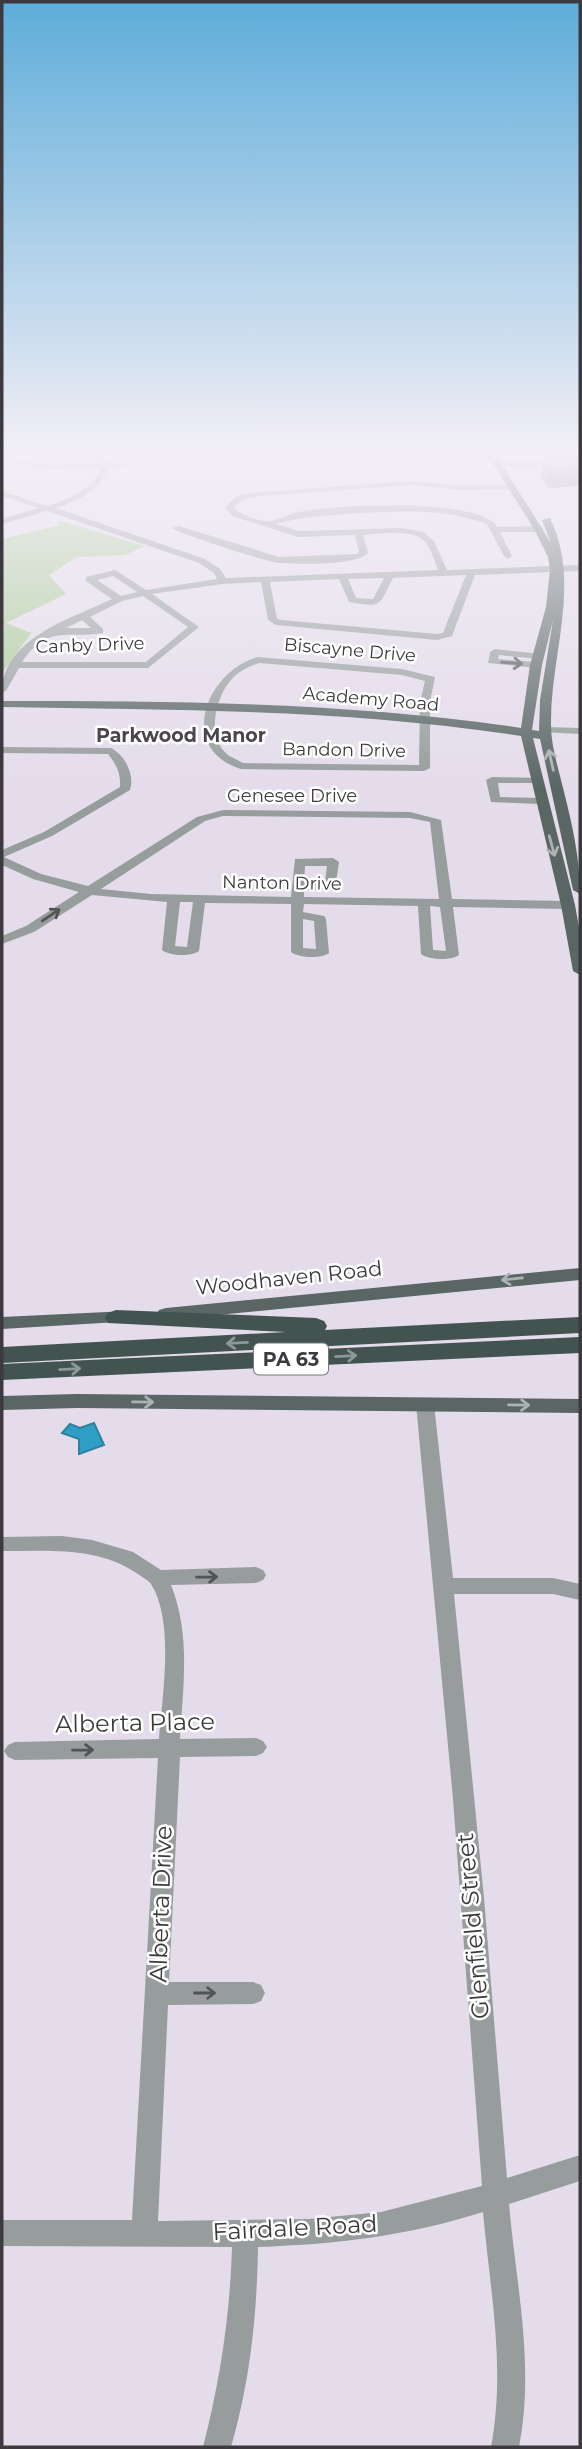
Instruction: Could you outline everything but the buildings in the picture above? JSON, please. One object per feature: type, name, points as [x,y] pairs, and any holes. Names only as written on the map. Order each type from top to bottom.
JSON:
[{"type":"highway","points":[[116,1318],[285,1326],[500,1328]]},
{"type":"highway","name":"PA 63","points":[[2,1355],[580,1325]]},
{"type":"highway","name":"PA 63","points":[[2,1372],[580,1345]]},
{"type":"main road","points":[[554,562],[551,607],[537,661],[526,732],[540,801],[568,905],[580,971]]},
{"type":"main road","points":[[575,570],[544,707],[546,733],[580,890]]},
{"type":"main road","points":[[537,661],[556,657]]},
{"type":"main road","name":"Academy Road","points":[[2,706],[314,710],[546,733]]},
{"type":"main road","name":"Woodhaven Road","points":[[2,1323],[235,1309],[580,1275]]},
{"type":"main road","points":[[2,1403],[77,1401],[580,1406]]},
{"type":"street","points":[[202,562],[210,565],[223,581]]},
{"type":"street","points":[[309,562],[312,578]]},
{"type":"street","points":[[439,562],[444,574]]},
{"type":"street","points":[[2,689],[26,649],[50,631],[120,599],[146,592],[223,581],[575,570]]},
{"type":"street","points":[[120,599],[89,579],[115,573],[146,592]]},
{"type":"street","points":[[265,580],[274,620],[288,626],[425,637],[447,636],[471,573]]},
{"type":"street","points":[[343,577],[352,600],[376,602],[389,576]]},
{"type":"street","name":"Canby Drive","points":[[15,665],[148,665],[194,627],[146,592]]},
{"type":"street","points":[[50,631],[100,631],[83,616]]},
{"type":"street","name":"Bandon Drive","points":[[258,660],[246,663],[234,672],[221,687],[212,708],[209,720],[210,737],[218,755],[227,762],[241,766],[423,768]]},
{"type":"street","name":"Biscayne Drive","points":[[258,660],[425,675],[431,679],[425,702],[423,768]]},
{"type":"street","points":[[546,733],[580,731]]},
{"type":"street","points":[[546,733],[580,737]]},
{"type":"street","points":[[2,750],[111,751],[123,766],[126,788],[48,834],[2,854]]},
{"type":"street","points":[[536,780],[492,780],[495,800],[540,801]]},
{"type":"street","name":"Genesee Drive","points":[[8,938],[30,929],[211,815],[223,813],[410,816],[436,822],[445,902]]},
{"type":"street","name":"Nanton Drive","points":[[2,860],[49,881],[87,891],[199,900],[568,905]]},
{"type":"street","points":[[174,898],[168,950],[193,951],[199,900]]},
{"type":"street","points":[[424,903],[427,954],[453,955],[445,902]]},
{"type":"street","name":"Glenfield Street","points":[[425,1404],[444,1586],[495,2194],[512,2362],[511,2407],[505,2447]]},
{"type":"street","points":[[2,1544],[80,1545],[104,1549],[124,1555],[158,1578],[256,1576]]},
{"type":"street","name":"Alberta Drive","points":[[144,2232],[174,1627],[158,1578]]},
{"type":"street","points":[[444,1586],[554,1586],[580,1592]]},
{"type":"street","name":"Alberta Place","points":[[15,1751],[256,1747]]},
{"type":"street","points":[[157,1994],[253,1993]]},
{"type":"street","name":"Fairdale Road","points":[[2,2233],[245,2234],[309,2232],[380,2225],[451,2209],[580,2168]]},
{"type":"street","points":[[217,2447],[238,2351],[244,2301],[245,2234]]},
{"type":"green space","points":[[2,562],[69,562],[49,575],[66,594],[6,623],[31,633],[2,673]]},
{"type":"water","points":[[94,1423],[104,1445],[79,1454],[79,1439],[62,1433],[70,1424],[80,1428]]},
{"type":"district","name":"Parkwood Manor","points":[[181,735]]}]
